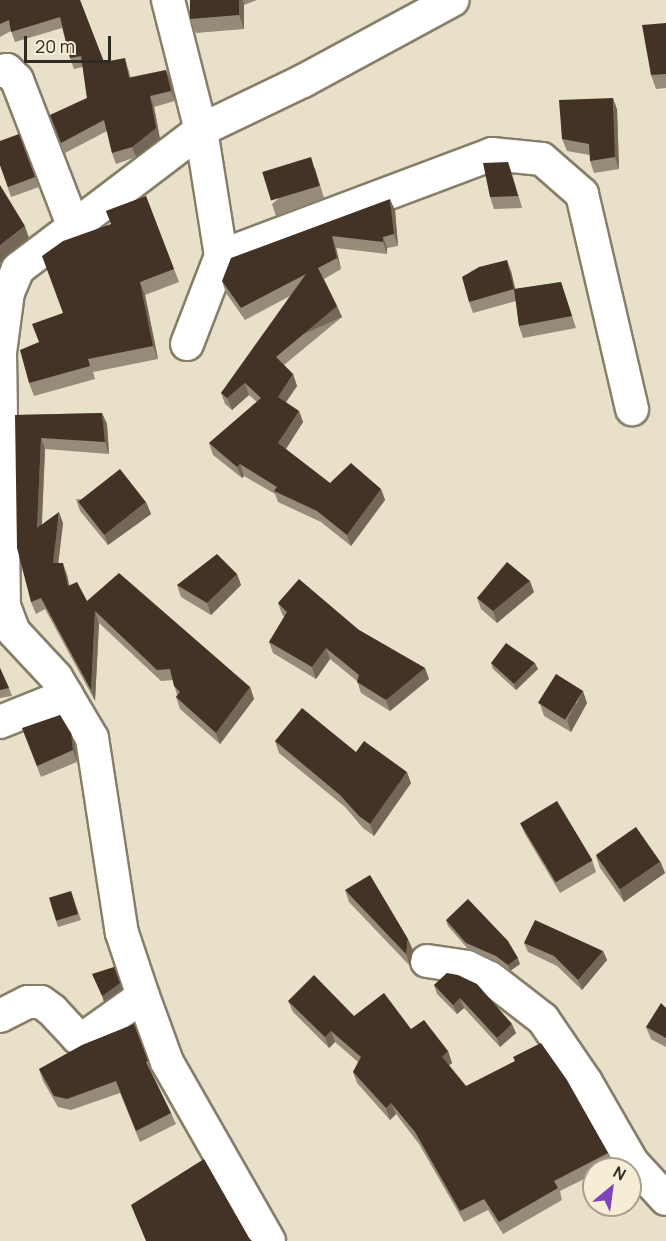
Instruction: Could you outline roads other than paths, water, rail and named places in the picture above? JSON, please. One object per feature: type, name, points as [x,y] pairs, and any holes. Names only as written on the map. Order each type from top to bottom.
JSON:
[{"type":"street","points":[[168,0],[201,130],[220,256],[187,344]]},
{"type":"street","points":[[269,1241],[167,1062],[122,933],[92,738],[56,677],[14,632],[4,606],[0,353],[2,313],[18,269],[201,130],[303,81],[453,0]]},
{"type":"street","points":[[0,71],[7,70],[17,80],[73,225]]},
{"type":"street","points":[[220,256],[492,154],[542,159],[582,194],[632,410]]},
{"type":"street","points":[[0,722],[67,695]]},
{"type":"street","points":[[427,961],[466,967],[490,978],[543,1020],[586,1082],[632,1162],[666,1199]]},
{"type":"street","points":[[0,1016],[28,1002],[41,1002],[52,1010],[76,1037],[84,1038],[144,996]]}]
